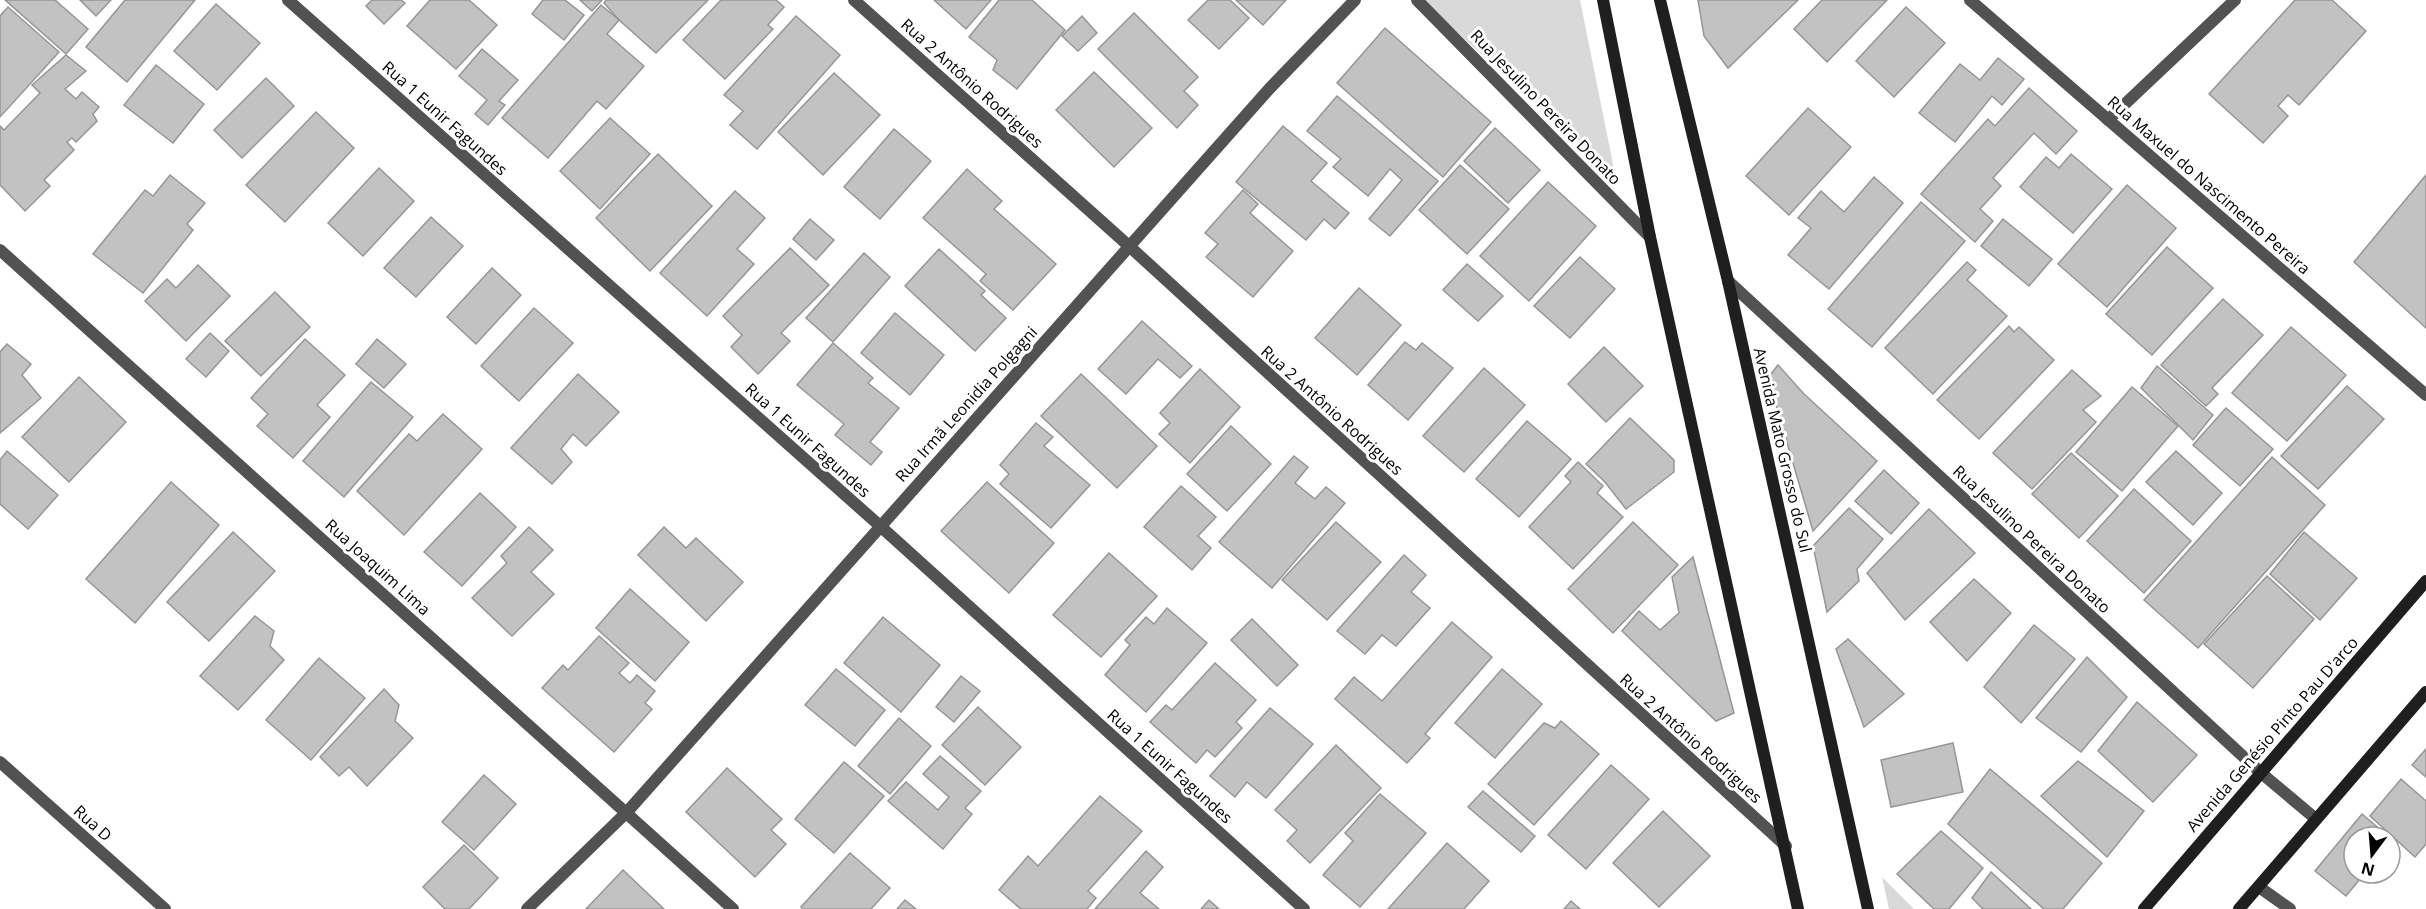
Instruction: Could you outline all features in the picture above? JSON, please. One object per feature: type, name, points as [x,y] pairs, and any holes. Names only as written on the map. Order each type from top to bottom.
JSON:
[{"type":"main road","points":[[1603,0],[1650,237],[1786,846],[1798,909]]},
{"type":"main road","name":"Avenida Mato Grosso do Sul","points":[[1660,0],[1728,281],[1868,909]]},
{"type":"main road","name":"Avenida Genésio Pinto Pau D'arco","points":[[2144,909],[2426,581]]},
{"type":"main road","points":[[2239,909],[2426,692]]},
{"type":"street","name":"Rua 1 Eunir Fagundes","points":[[288,0],[879,525],[1304,909]]},
{"type":"street","name":"Rua 2 Antônio Rodrigues","points":[[854,0],[1129,246],[1786,846]]},
{"type":"street","name":"Rua Irmã Leonidia Polgagni","points":[[527,909],[627,812],[879,525],[1270,88],[1355,0]]},
{"type":"street","name":"Rua Jesulino Pereira Donato","points":[[1418,0],[1650,237]]},
{"type":"street","name":"Rua Maxuel do Nascimento Pereira","points":[[1970,0],[2426,396]]},
{"type":"street","points":[[2108,120],[2235,0]]},
{"type":"street","name":"Rua Joaquim Lima","points":[[0,250],[627,812],[732,909]]},
{"type":"street","name":"Rua Jesulino Pereira Donato","points":[[1728,281],[2260,772],[2316,819]]},
{"type":"street","name":"Rua D","points":[[0,762],[165,909]]},
{"type":"street","points":[[2259,887],[2290,909]]},
{"type":"shaded area","points":[[1421,0],[1580,0],[1615,174]]},
{"type":"shaded area","points":[[1882,877],[1914,909],[1889,909]]},
{"type":"building","points":[[5,0],[55,0],[88,29],[66,54]]},
{"type":"building","points":[[80,0],[111,0],[96,16]]},
{"type":"building","points":[[125,0],[195,0],[127,82],[86,47]]},
{"type":"building","points":[[372,0],[401,0],[405,3],[384,24],[366,6]]},
{"type":"building","points":[[430,0],[469,0],[497,25],[456,69],[407,26]]},
{"type":"building","points":[[543,0],[565,0],[584,15],[564,40],[532,14]]},
{"type":"building","points":[[580,0],[602,0],[592,11]]},
{"type":"building","points":[[606,0],[708,0],[656,53],[619,20],[604,3]]},
{"type":"building","points":[[721,0],[776,0],[784,7],[768,25],[773,29],[725,79],[683,40]]},
{"type":"building","points":[[934,0],[991,0],[966,29]]},
{"type":"building","points":[[999,0],[1032,0],[1065,30],[1017,89],[993,70],[997,60],[969,37]]},
{"type":"building","points":[[1208,0],[1230,0],[1249,18],[1219,49],[1188,20]]},
{"type":"building","points":[[1236,0],[1286,0],[1263,25]]},
{"type":"building","points":[[1698,0],[1798,0],[1728,68],[1704,36]]},
{"type":"building","points":[[1822,0],[1887,0],[1827,62],[1794,29]]},
{"type":"building","points":[[2295,0],[2332,0],[2366,31],[2299,105],[2288,95],[2278,106],[2288,116],[2263,143],[2209,94]]},
{"type":"building","points":[[216,4],[260,43],[217,90],[174,51]]},
{"type":"building","points":[[601,5],[619,20],[607,34],[644,66],[606,109],[597,101],[548,158],[502,118]]},
{"type":"building","points":[[8,7],[59,52],[0,117],[0,16]]},
{"type":"building","points":[[1906,7],[1945,43],[1894,97],[1856,61]]},
{"type":"building","points":[[1134,13],[1198,77],[1184,91],[1198,105],[1177,128],[1098,49]]},
{"type":"building","points":[[796,16],[840,55],[757,149],[730,125],[743,111],[724,95]]},
{"type":"building","points":[[1082,16],[1097,33],[1078,51],[1062,36]]},
{"type":"building","points":[[1385,28],[1491,122],[1443,177],[1337,83]]},
{"type":"building","points":[[482,49],[518,80],[499,101],[505,105],[488,125],[475,114],[487,100],[459,76]]},
{"type":"building","points":[[66,55],[86,71],[65,89],[76,99],[82,92],[99,107],[93,114],[97,121],[76,142],[72,138],[67,142],[74,150],[44,180],[50,186],[25,211],[0,185],[0,126],[4,130],[40,93],[32,85]]},
{"type":"building","points":[[1998,58],[2024,79],[2002,105],[1992,96],[1955,142],[1919,113],[1960,64],[1980,80]]},
{"type":"building","points":[[156,65],[204,104],[173,143],[124,105]]},
{"type":"building","points":[[1094,72],[1152,128],[1114,167],[1056,110]]},
{"type":"building","points":[[834,73],[880,115],[823,175],[778,132]]},
{"type":"building","points":[[266,78],[294,106],[242,158],[214,130]]},
{"type":"building","points":[[2029,88],[2077,131],[2056,154],[2034,133],[1993,178],[2001,186],[1980,209],[1993,221],[1975,242],[1921,194],[1988,119],[1995,126]]},
{"type":"building","points":[[1337,96],[1438,181],[1390,236],[1369,219],[1402,180],[1390,169],[1368,196],[1333,167],[1341,159],[1307,131]]},
{"type":"building","points":[[1808,108],[1851,147],[1789,215],[1746,176]]},
{"type":"building","points":[[316,112],[354,148],[285,222],[246,185]]},
{"type":"building","points":[[610,118],[650,154],[600,209],[560,171]]},
{"type":"building","points":[[1283,126],[1327,163],[1311,181],[1349,213],[1335,229],[1324,219],[1306,240],[1236,182]]},
{"type":"building","points":[[1495,128],[1540,170],[1508,203],[1464,161]]},
{"type":"building","points":[[894,129],[931,161],[880,219],[844,187]]},
{"type":"building","points":[[658,154],[712,206],[650,271],[596,218]]},
{"type":"building","points":[[2071,154],[2112,189],[2073,233],[2020,187],[2046,157],[2059,168]]},
{"type":"building","points":[[1460,165],[1509,209],[1467,254],[1419,210]]},
{"type":"building","points":[[379,168],[414,201],[363,256],[328,223]]},
{"type":"building","points":[[967,169],[1002,201],[994,209],[1056,264],[1013,310],[980,281],[986,274],[923,218]]},
{"type":"building","points":[[170,175],[205,203],[187,224],[193,230],[143,293],[93,254],[145,190],[153,196]]},
{"type":"building","points":[[2426,175],[2426,328],[2354,262]]},
{"type":"building","points":[[1874,177],[1903,203],[1829,289],[1788,255],[1811,228],[1798,218],[1821,191],[1844,212]]},
{"type":"building","points":[[1548,182],[1596,226],[1529,301],[1480,256]]},
{"type":"building","points":[[2127,185],[2176,228],[2107,307],[2058,264]]},
{"type":"building","points":[[1243,190],[1258,204],[1250,213],[1293,251],[1253,297],[1206,257],[1218,244],[1205,233]]},
{"type":"building","points":[[735,191],[765,218],[737,249],[754,264],[707,316],[660,273]]},
{"type":"building","points":[[1921,202],[1965,241],[1872,347],[1828,309]]},
{"type":"building","points":[[431,217],[463,246],[416,297],[384,268]]},
{"type":"building","points":[[810,219],[834,240],[816,260],[793,239]]},
{"type":"building","points":[[2003,219],[2052,259],[2029,286],[1981,246]]},
{"type":"building","points":[[2167,247],[2213,288],[2152,355],[2106,314]]},
{"type":"building","points":[[790,248],[829,285],[781,333],[790,341],[758,374],[731,347],[742,335],[723,316]]},
{"type":"building","points":[[939,249],[985,291],[981,295],[1006,318],[975,351],[905,286]]},
{"type":"building","points":[[864,253],[890,277],[833,342],[806,318]]},
{"type":"building","points":[[1580,257],[1615,289],[1570,338],[1534,306]]},
{"type":"building","points":[[1967,262],[1976,270],[1967,280],[2007,316],[1933,394],[1885,348]]},
{"type":"building","points":[[1467,264],[1503,296],[1478,321],[1443,290]]},
{"type":"building","points":[[198,265],[230,296],[186,341],[145,301],[167,279],[176,288]]},
{"type":"building","points":[[492,268],[521,295],[476,344],[447,317]]},
{"type":"building","points":[[1359,288],[1401,325],[1357,375],[1315,338]]},
{"type":"building","points":[[275,292],[310,327],[261,376],[225,341]]},
{"type":"building","points":[[2223,299],[2263,335],[2212,388],[2218,394],[2206,406],[2161,365]]},
{"type":"building","points":[[534,308],[573,343],[519,401],[481,366]]},
{"type":"building","points":[[895,313],[944,355],[910,395],[861,353]]},
{"type":"building","points":[[1142,321],[1192,366],[1180,378],[1158,359],[1126,394],[1098,369]]},
{"type":"building","points":[[2009,326],[2014,332],[2019,327],[2054,360],[1979,439],[1937,400]]},
{"type":"building","points":[[2291,327],[2346,375],[2287,441],[2232,393]]},
{"type":"building","points":[[210,333],[229,351],[206,377],[186,359]]},
{"type":"building","points":[[305,339],[345,375],[317,405],[330,417],[293,458],[257,426],[268,414],[251,398]]},
{"type":"building","points":[[377,339],[406,364],[384,388],[356,364]]},
{"type":"building","points":[[1405,342],[1416,350],[1422,343],[1453,368],[1408,420],[1368,385]]},
{"type":"building","points":[[833,343],[873,378],[868,383],[899,408],[870,442],[882,452],[871,465],[835,435],[844,424],[797,385]]},
{"type":"building","points":[[7,344],[31,364],[22,375],[41,398],[0,433],[0,352]]},
{"type":"building","points":[[1604,347],[1643,386],[1606,422],[1568,384]]},
{"type":"building","points":[[1778,365],[1804,394],[1877,461],[1813,531],[1768,378]]},
{"type":"building","points":[[2157,366],[2213,415],[2193,440],[2141,388]]},
{"type":"building","points":[[1484,368],[1525,405],[1464,472],[1423,436]]},
{"type":"building","points":[[1200,369],[1240,407],[1190,463],[1159,434],[1170,423],[1160,413]]},
{"type":"building","points":[[2072,370],[2101,396],[2083,410],[2096,422],[2032,489],[1993,453]]},
{"type":"building","points":[[578,374],[619,412],[586,446],[573,434],[561,449],[572,462],[552,484],[511,448]]},
{"type":"building","points":[[1081,374],[1157,446],[1117,488],[1041,416]]},
{"type":"building","points":[[79,377],[126,422],[69,482],[22,437]]},
{"type":"building","points":[[371,382],[413,417],[344,497],[303,461]]},
{"type":"building","points":[[2347,386],[2384,419],[2318,489],[2281,456]]},
{"type":"building","points":[[2132,387],[2178,426],[2122,491],[2076,452]]},
{"type":"building","points":[[2226,408],[2273,449],[2240,486],[2193,445]]},
{"type":"building","points":[[443,414],[482,449],[404,535],[357,491],[409,434],[417,441]]},
{"type":"building","points":[[1630,418],[1674,460],[1674,472],[1626,509],[1605,482],[1586,464]]},
{"type":"building","points":[[1527,421],[1571,459],[1519,517],[1476,479]]},
{"type":"building","points":[[1036,423],[1053,437],[1044,446],[1090,485],[1051,528],[1000,484],[1009,474],[1000,465]]},
{"type":"building","points":[[1231,426],[1271,464],[1227,511],[1187,474]]},
{"type":"building","points":[[7,451],[58,495],[28,529],[0,504],[0,460]]},
{"type":"building","points":[[2176,451],[2222,493],[2193,525],[2146,482]]},
{"type":"building","points":[[2071,453],[2118,496],[2079,538],[2032,494]]},
{"type":"building","points":[[1294,456],[1308,467],[1295,483],[1315,499],[1326,487],[1345,503],[1272,588],[1219,542]]},
{"type":"building","points":[[2272,457],[2325,505],[2198,648],[2144,600]]},
{"type":"building","points":[[1578,462],[1603,486],[1597,493],[1623,517],[1573,569],[1529,527],[1571,482],[1565,476]]},
{"type":"building","points":[[1884,470],[1919,503],[1891,534],[1855,501]]},
{"type":"building","points":[[171,482],[219,525],[135,623],[86,579]]},
{"type":"building","points":[[987,482],[1054,543],[1009,593],[941,531]]},
{"type":"building","points":[[1181,486],[1216,517],[1198,536],[1211,548],[1192,570],[1144,527]]},
{"type":"building","points":[[2134,489],[2191,541],[2144,593],[2087,541]]},
{"type":"building","points":[[480,493],[516,527],[462,586],[424,552]]},
{"type":"building","points":[[1849,508],[1883,539],[1857,569],[1859,581],[1827,612],[1813,546]]},
{"type":"building","points":[[1929,509],[1975,553],[1905,620],[1867,573]]},
{"type":"building","points":[[1336,522],[1381,562],[1327,620],[1282,580]]},
{"type":"building","points":[[1633,522],[1678,565],[1613,633],[1568,589]]},
{"type":"building","points":[[529,527],[553,550],[531,572],[554,594],[512,636],[472,598],[507,563],[501,556]]},
{"type":"building","points":[[664,527],[686,548],[696,538],[743,582],[706,621],[638,555]]},
{"type":"building","points":[[233,532],[275,571],[209,641],[167,602]]},
{"type":"building","points":[[2304,532],[2357,578],[2320,620],[2270,574]]},
{"type":"building","points":[[1109,553],[1157,596],[1101,657],[1053,615]]},
{"type":"building","points":[[1404,555],[1426,575],[1411,592],[1430,608],[1396,646],[1382,635],[1365,654],[1337,631]]},
{"type":"building","points":[[1693,557],[1734,713],[1716,721],[1622,631],[1639,611],[1660,630],[1679,613],[1672,577]]},
{"type":"building","points":[[2267,576],[2314,619],[2253,688],[2204,644]]},
{"type":"building","points":[[1974,579],[2011,613],[1967,661],[1930,622]]},
{"type":"building","points":[[630,589],[689,642],[655,681],[596,628]]},
{"type":"building","points":[[1167,608],[1207,643],[1146,712],[1105,675],[1130,645],[1125,640],[1146,617],[1154,624]]},
{"type":"building","points":[[255,616],[274,631],[270,646],[284,660],[238,710],[200,676]]},
{"type":"building","points":[[883,617],[940,665],[901,712],[844,663]]},
{"type":"building","points":[[1252,619],[1298,665],[1277,686],[1231,640]]},
{"type":"building","points":[[1452,622],[1492,657],[1425,734],[1430,738],[1407,763],[1335,699],[1354,677],[1382,701]]},
{"type":"building","points":[[2034,625],[2075,659],[2021,723],[1984,687]]},
{"type":"building","points":[[599,636],[629,663],[619,673],[630,683],[637,675],[655,691],[645,703],[652,709],[614,752],[542,688],[563,665],[568,670]]},
{"type":"building","points":[[1848,639],[1904,694],[1864,727],[1836,649]]},
{"type":"building","points":[[2087,657],[2127,697],[2081,752],[2036,718]]},
{"type":"building","points":[[319,658],[365,698],[311,760],[266,720]]},
{"type":"building","points":[[1215,663],[1256,700],[1236,722],[1242,728],[1215,757],[1207,750],[1196,763],[1150,722],[1166,705],[1172,710]]},
{"type":"building","points":[[836,669],[885,710],[855,746],[805,705]]},
{"type":"building","points":[[1502,669],[1542,704],[1495,758],[1455,723]]},
{"type":"building","points":[[961,676],[980,691],[954,722],[936,707]]},
{"type":"building","points":[[384,689],[399,705],[395,721],[413,738],[367,786],[349,767],[339,776],[320,757]]},
{"type":"building","points":[[2137,702],[2197,755],[2153,802],[2098,751]]},
{"type":"building","points":[[978,707],[1021,747],[985,785],[942,745]]},
{"type":"building","points":[[1270,708],[1313,744],[1266,798],[1247,782],[1235,797],[1210,776]]},
{"type":"building","points":[[899,718],[931,746],[890,794],[858,766]]},
{"type":"building","points":[[1561,721],[1599,754],[1534,825],[1488,784],[1544,723],[1555,728]]},
{"type":"building","points":[[1953,743],[1963,792],[1891,807],[1881,760]]},
{"type":"building","points":[[1336,745],[1381,788],[1310,863],[1287,841],[1297,830],[1275,810]]},
{"type":"building","points":[[2426,749],[2426,777],[2412,765]]},
{"type":"building","points":[[940,756],[981,791],[965,808],[972,814],[943,849],[888,801],[906,782],[938,810],[949,797],[923,774]]},
{"type":"building","points":[[2078,761],[2144,811],[2107,857],[2041,796]]},
{"type":"building","points":[[844,762],[884,796],[834,853],[795,819]]},
{"type":"building","points":[[1611,765],[1649,799],[1586,869],[1548,835]]},
{"type":"building","points":[[727,768],[782,819],[771,830],[786,844],[755,877],[686,812]]},
{"type":"building","points":[[1990,769],[2102,863],[2063,909],[2044,909],[1948,824]]},
{"type":"building","points":[[484,775],[516,804],[474,850],[442,822]]},
{"type":"building","points":[[2401,779],[2426,801],[2426,844],[2415,857],[2402,845],[2402,825],[2380,825],[2370,816]]},
{"type":"building","points":[[1483,791],[1535,836],[1521,852],[1468,807]]},
{"type":"building","points":[[1380,794],[1426,833],[1360,907],[1323,875],[1353,841],[1345,833]]},
{"type":"building","points":[[1100,796],[1142,831],[1088,891],[1096,898],[1087,909],[1021,909],[999,890],[1028,856],[1038,866]]},
{"type":"building","points":[[1663,811],[1710,856],[1659,907],[1613,863]]},
{"type":"building","points":[[2362,814],[2375,825],[2353,825]]},
{"type":"building","points":[[1941,831],[1983,868],[1949,909],[1934,909],[1897,874]]},
{"type":"building","points":[[2342,838],[2342,885],[2355,885],[2346,896],[2315,871]]},
{"type":"building","points":[[1447,843],[1489,881],[1464,909],[1388,909]]},
{"type":"building","points":[[464,845],[498,878],[469,909],[445,909],[423,887]]},
{"type":"building","points":[[1146,851],[1163,867],[1140,893],[1159,909],[1095,909]]},
{"type":"building","points":[[850,853],[890,888],[871,909],[803,909],[801,907]]},
{"type":"building","points":[[623,870],[664,909],[586,909]]},
{"type":"building","points":[[1991,872],[2031,909],[1983,909],[1972,898]]},
{"type":"building","points":[[905,900],[916,909],[897,909]]},
{"type":"building","points":[[1209,900],[1219,909],[1201,909]]},
{"type":"building","points":[[1571,901],[1580,909],[1564,909]]}]
